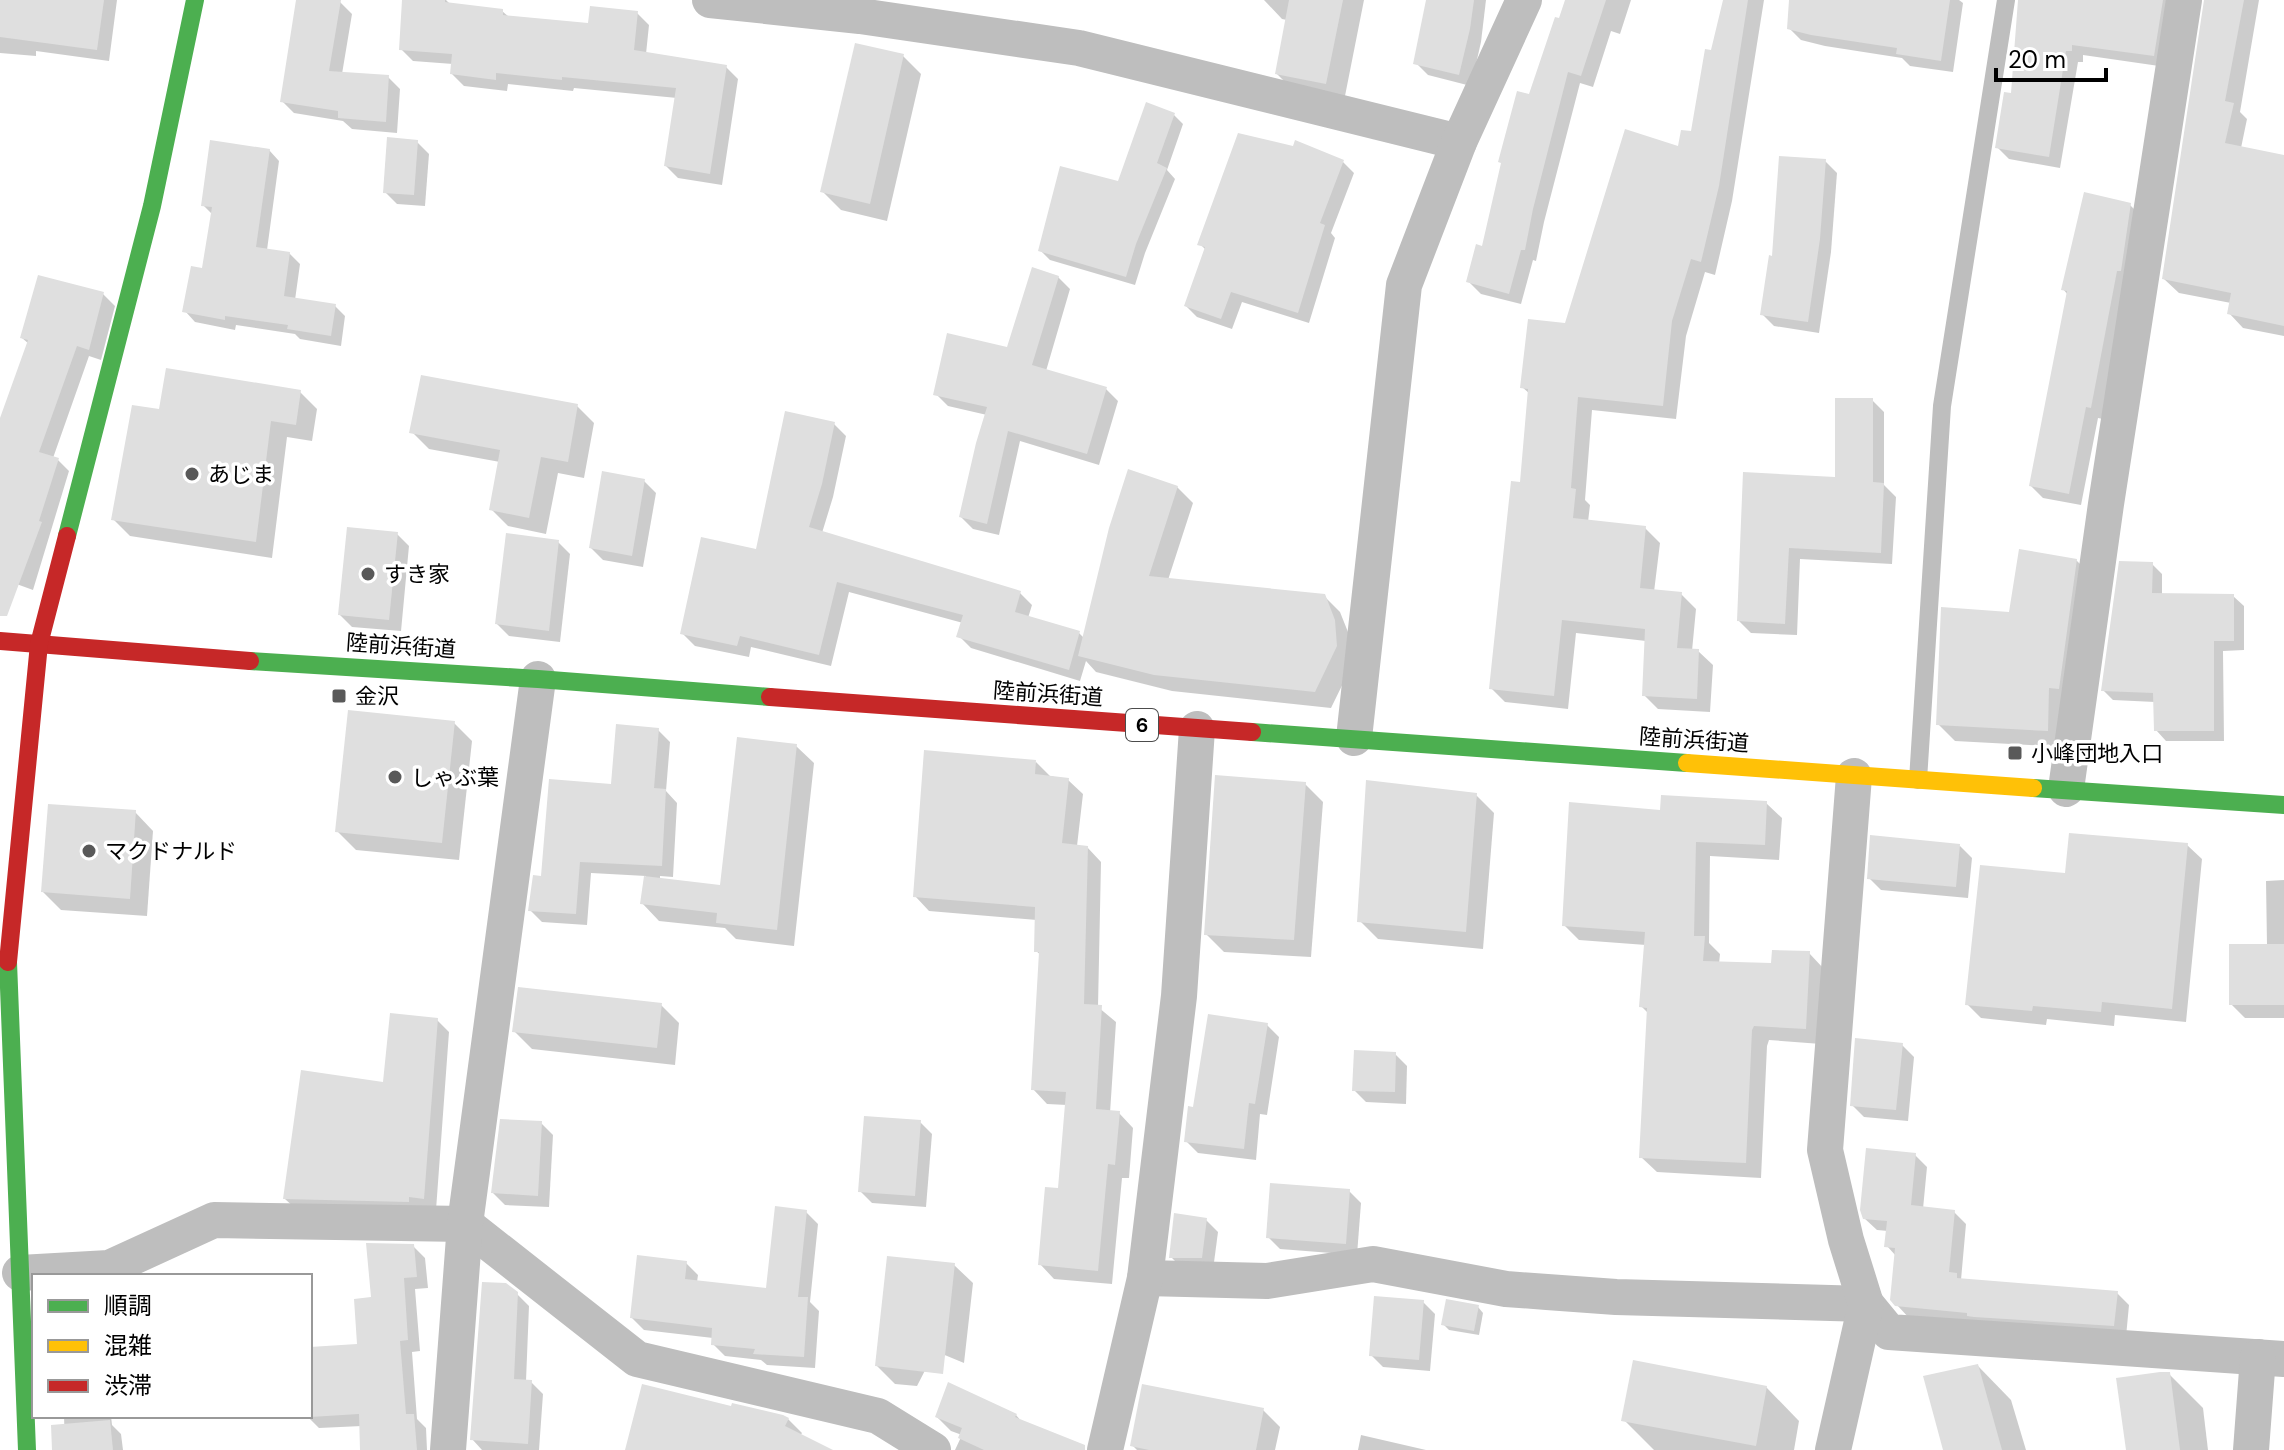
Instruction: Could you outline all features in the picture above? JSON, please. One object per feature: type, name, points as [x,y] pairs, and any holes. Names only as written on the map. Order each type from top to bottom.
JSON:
[{"type":"main road","points":[[27,1450],[13,1257],[8,954],[39,644],[152,206],[195,0]]},
{"type":"main road","name":"陸前浜街道","points":[[0,641],[175,656],[538,679],[1197,729],[2284,805]]},
{"type":"street","points":[[710,0],[860,16],[1079,48],[1459,142]]},
{"type":"street","points":[[1354,738],[1404,285],[1459,142],[1524,0]]},
{"type":"street","points":[[2066,789],[2184,0]]},
{"type":"street","points":[[448,1450],[465,1224],[538,679]]},
{"type":"street","points":[[1105,1450],[1145,1278],[1179,996],[1197,729]]},
{"type":"street","points":[[1854,776],[1825,1150],[1846,1240],[1866,1304],[1889,1332],[2271,1358],[2251,1450]]},
{"type":"street","points":[[13,1257],[109,1268],[214,1220],[465,1224],[637,1359],[878,1416],[898,1440],[933,1450]]},
{"type":"street","points":[[1145,1278],[1267,1281],[1373,1264],[1506,1289],[1616,1297],[1866,1304]]},
{"type":"street","points":[[1833,1450],[1866,1304]]},
{"type":"lane","points":[[1918,780],[1942,406],[2006,0]]},
{"type":"building","points":[[0,0],[104,0],[97,50],[0,37]]},
{"type":"building","points":[[296,0],[341,0],[329,71],[389,75],[386,122],[338,118],[338,111],[280,102]]},
{"type":"building","points":[[402,0],[445,0],[503,9],[503,15],[588,23],[590,6],[638,11],[634,50],[727,65],[710,174],[664,166],[676,88],[562,77],[562,80],[496,73],[496,80],[450,74],[452,54],[399,50]]},
{"type":"building","points":[[1289,0],[1343,0],[1326,84],[1275,74]]},
{"type":"building","points":[[1426,0],[1474,0],[1459,75],[1413,64]]},
{"type":"building","points":[[1565,0],[1606,0],[1581,76],[1568,72],[1525,250],[1521,250],[1509,294],[1466,282],[1476,244],[1482,246],[1501,163],[1498,162],[1517,91],[1529,94],[1555,17],[1559,18]]},
{"type":"building","points":[[1723,0],[1748,0],[1719,186],[1701,262],[1691,259],[1672,321],[1663,406],[1578,397],[1571,488],[1576,489],[1573,518],[1646,526],[1640,588],[1682,592],[1677,648],[1699,649],[1697,699],[1642,696],[1645,629],[1562,620],[1554,696],[1489,689],[1511,481],[1520,482],[1528,389],[1520,388],[1528,319],[1565,323],[1625,129],[1678,146],[1681,130],[1691,131],[1705,49],[1711,50]]},
{"type":"building","points":[[1789,0],[1950,0],[1941,61],[1896,54],[1897,48],[1787,29]]},
{"type":"building","points":[[2018,0],[2163,0],[2154,56],[2072,45],[2072,51],[2066,51],[2049,157],[1995,148],[2004,92],[2011,93]]},
{"type":"building","points":[[2204,0],[2244,0],[2225,101],[2234,103],[2225,143],[2284,155],[2284,326],[2227,314],[2231,293],[2162,279]]},
{"type":"building","points":[[855,43],[904,54],[870,204],[820,192]]},
{"type":"building","points":[[1146,102],[1175,113],[1157,163],[1167,168],[1126,277],[1038,251],[1060,166],[1118,181]]},
{"type":"building","points":[[1238,133],[1293,146],[1295,140],[1344,160],[1320,223],[1325,225],[1298,313],[1231,292],[1221,319],[1184,306],[1205,247],[1197,245]]},
{"type":"building","points":[[387,137],[418,140],[414,195],[383,193]]},
{"type":"building","points":[[210,140],[270,149],[256,247],[290,252],[284,296],[336,304],[331,336],[287,329],[288,325],[225,316],[225,320],[182,312],[191,266],[202,268],[212,207],[201,206]]},
{"type":"building","points":[[1779,156],[1826,159],[1820,239],[1808,322],[1760,315],[1769,255],[1772,256]]},
{"type":"building","points":[[2084,192],[2131,203],[2121,271],[2117,271],[2091,408],[2086,407],[2069,494],[2029,486],[2067,291],[2061,290]]},
{"type":"building","points":[[1032,267],[1059,276],[1032,365],[1107,387],[1087,454],[1008,431],[987,524],[959,517],[987,407],[933,395],[947,333],[1007,347]]},
{"type":"building","points":[[38,275],[104,292],[89,350],[77,346],[39,452],[59,458],[39,521],[42,522],[7,616],[0,616],[0,418],[28,340],[20,338]]},
{"type":"building","name":"あじま","points":[[166,368],[301,390],[296,425],[271,421],[256,542],[111,520],[132,405],[159,409]]},
{"type":"building","points":[[421,375],[578,404],[568,462],[541,457],[529,518],[489,510],[500,450],[409,433]]},
{"type":"building","points":[[1835,398],[1873,398],[1873,482],[1884,483],[1881,553],[1789,548],[1785,624],[1737,621],[1743,472],[1835,477]]},
{"type":"building","points":[[785,411],[835,422],[809,527],[1021,591],[1015,612],[1080,631],[1069,670],[956,637],[963,615],[837,582],[819,655],[740,636],[737,646],[680,634],[701,537],[756,549]]},
{"type":"building","points":[[1128,469],[1178,486],[1149,576],[1325,594],[1335,620],[1337,646],[1315,692],[1154,675],[1078,656],[1109,528]]},
{"type":"building","points":[[602,471],[645,479],[632,556],[589,548]]},
{"type":"building","name":"すき家","points":[[347,527],[398,532],[389,620],[338,615]]},
{"type":"building","points":[[506,533],[559,540],[549,631],[495,624]]},
{"type":"building","points":[[2019,549],[2077,559],[2059,689],[2049,688],[2048,731],[1936,725],[1941,607],[2009,612]]},
{"type":"building","points":[[2119,561],[2153,562],[2152,593],[2234,594],[2234,641],[2214,641],[2214,731],[2154,731],[2153,693],[2101,691]]},
{"type":"building","name":"しゃぶ葉","points":[[348,710],[455,721],[442,843],[335,832]]},
{"type":"building","points":[[616,724],[659,728],[654,788],[666,789],[662,866],[580,862],[576,914],[528,911],[533,875],[541,876],[549,779],[611,784]]},
{"type":"building","points":[[737,737],[797,744],[777,930],[716,923],[717,913],[640,904],[644,876],[720,885]]},
{"type":"building","points":[[924,750],[1036,760],[1035,774],[1069,778],[1062,843],[1088,846],[1084,1004],[1102,1005],[1096,1109],[1120,1111],[1115,1165],[1108,1164],[1098,1271],[1038,1265],[1045,1187],[1058,1188],[1066,1092],[1031,1090],[1039,952],[1034,952],[1035,907],[913,897]]},
{"type":"building","points":[[1215,775],[1306,782],[1294,940],[1204,935]]},
{"type":"building","points":[[1366,780],[1477,793],[1466,932],[1357,922]]},
{"type":"building","points":[[1661,795],[1767,801],[1765,845],[1696,842],[1694,936],[1705,936],[1703,961],[1771,963],[1772,950],[1810,951],[1806,1029],[1754,1026],[1752,1030],[1746,1163],[1639,1158],[1647,1008],[1639,1007],[1645,932],[1562,926],[1569,802],[1660,810]]},
{"type":"building","name":"マクドナルド","points":[[48,804],[136,810],[130,899],[41,892]]},
{"type":"building","points":[[2069,833],[2188,843],[2172,1009],[2102,1002],[2101,1012],[2033,1006],[2032,1011],[1965,1005],[1980,865],[2065,873]]},
{"type":"building","points":[[1870,835],[1960,844],[1956,887],[1867,879]]},
{"type":"building","points":[[2229,944],[2284,944],[2284,1005],[2229,1005]]},
{"type":"building","points":[[518,987],[662,1003],[657,1048],[512,1032]]},
{"type":"building","points":[[390,1013],[438,1018],[424,1199],[409,1197],[409,1202],[283,1199],[301,1070],[383,1082]]},
{"type":"building","points":[[1208,1014],[1268,1023],[1255,1104],[1249,1103],[1244,1149],[1184,1142],[1188,1106],[1193,1107]]},
{"type":"building","points":[[1855,1038],[1903,1043],[1896,1110],[1850,1106]]},
{"type":"building","points":[[1354,1050],[1396,1052],[1395,1092],[1352,1091]]},
{"type":"building","points":[[864,1116],[921,1120],[915,1196],[858,1192]]},
{"type":"building","points":[[500,1119],[542,1121],[538,1196],[491,1193]]},
{"type":"building","points":[[1866,1148],[1916,1153],[1911,1205],[1955,1210],[1949,1272],[1957,1273],[1957,1278],[2118,1291],[2114,1326],[1974,1317],[1967,1316],[1967,1313],[1895,1306],[1890,1300],[1895,1248],[1884,1247],[1887,1221],[1863,1219],[1860,1210]]},
{"type":"building","points":[[1270,1183],[1350,1189],[1346,1244],[1266,1238]]},
{"type":"building","points":[[775,1206],[807,1210],[798,1297],[808,1297],[804,1357],[753,1354],[755,1349],[711,1345],[712,1328],[630,1318],[637,1255],[687,1261],[685,1279],[766,1288]]},
{"type":"building","points":[[1174,1213],[1207,1218],[1202,1258],[1169,1258]]},
{"type":"building","points":[[366,1243],[414,1244],[417,1277],[404,1278],[408,1340],[400,1341],[406,1414],[414,1414],[417,1450],[360,1450],[359,1414],[312,1417],[312,1347],[357,1344],[354,1299],[371,1297]]},
{"type":"building","points":[[887,1256],[955,1263],[943,1374],[875,1366]]},
{"type":"building","points":[[482,1282],[506,1283],[518,1292],[514,1379],[532,1380],[528,1444],[470,1440]]},
{"type":"building","points":[[1374,1296],[1424,1300],[1419,1360],[1369,1356]]},
{"type":"building","points":[[1446,1299],[1479,1305],[1474,1331],[1441,1325]]},
{"type":"building","points":[[1633,1360],[1767,1386],[1756,1446],[1621,1421]]},
{"type":"building","points":[[1978,1364],[2002,1450],[1943,1450],[1923,1376]]},
{"type":"building","points":[[2170,1372],[2180,1450],[2126,1450],[2116,1378]]},
{"type":"building","points":[[948,1382],[1017,1414],[1015,1417],[1085,1445],[1085,1450],[984,1450],[958,1438],[962,1428],[935,1417]]},
{"type":"building","points":[[642,1384],[783,1415],[789,1418],[785,1426],[833,1450],[625,1450]]},
{"type":"building","points":[[1142,1384],[1264,1408],[1256,1450],[1149,1450],[1130,1446]]},
{"type":"building","points":[[110,1420],[113,1450],[52,1450],[51,1425]]},
{"type":"traffic: fast","points":[[67,536],[152,206],[195,0]]},
{"type":"traffic: fast","points":[[250,661],[770,697]]},
{"type":"traffic: fast","points":[[1252,732],[1687,763]]},
{"type":"traffic: fast","points":[[2033,788],[2284,805]]},
{"type":"traffic: fast","points":[[8,962],[27,1450]]},
{"type":"traffic: slow","points":[[1687,763],[2033,788]]},
{"type":"traffic: jam","points":[[8,962],[39,644],[67,536]]},
{"type":"traffic: jam","points":[[0,641],[250,661]]},
{"type":"traffic: jam","points":[[770,697],[1252,732]]},
{"type":"place","name":"あじま","points":[[192,474]]},
{"type":"place","name":"すき家","points":[[368,574]]},
{"type":"place","name":"金沢","points":[[339,696]]},
{"type":"place","name":"小峰団地入口","points":[[2015,753]]},
{"type":"place","name":"しゃぶ葉","points":[[395,777]]},
{"type":"place","name":"マクドナルド","points":[[89,851]]}]
